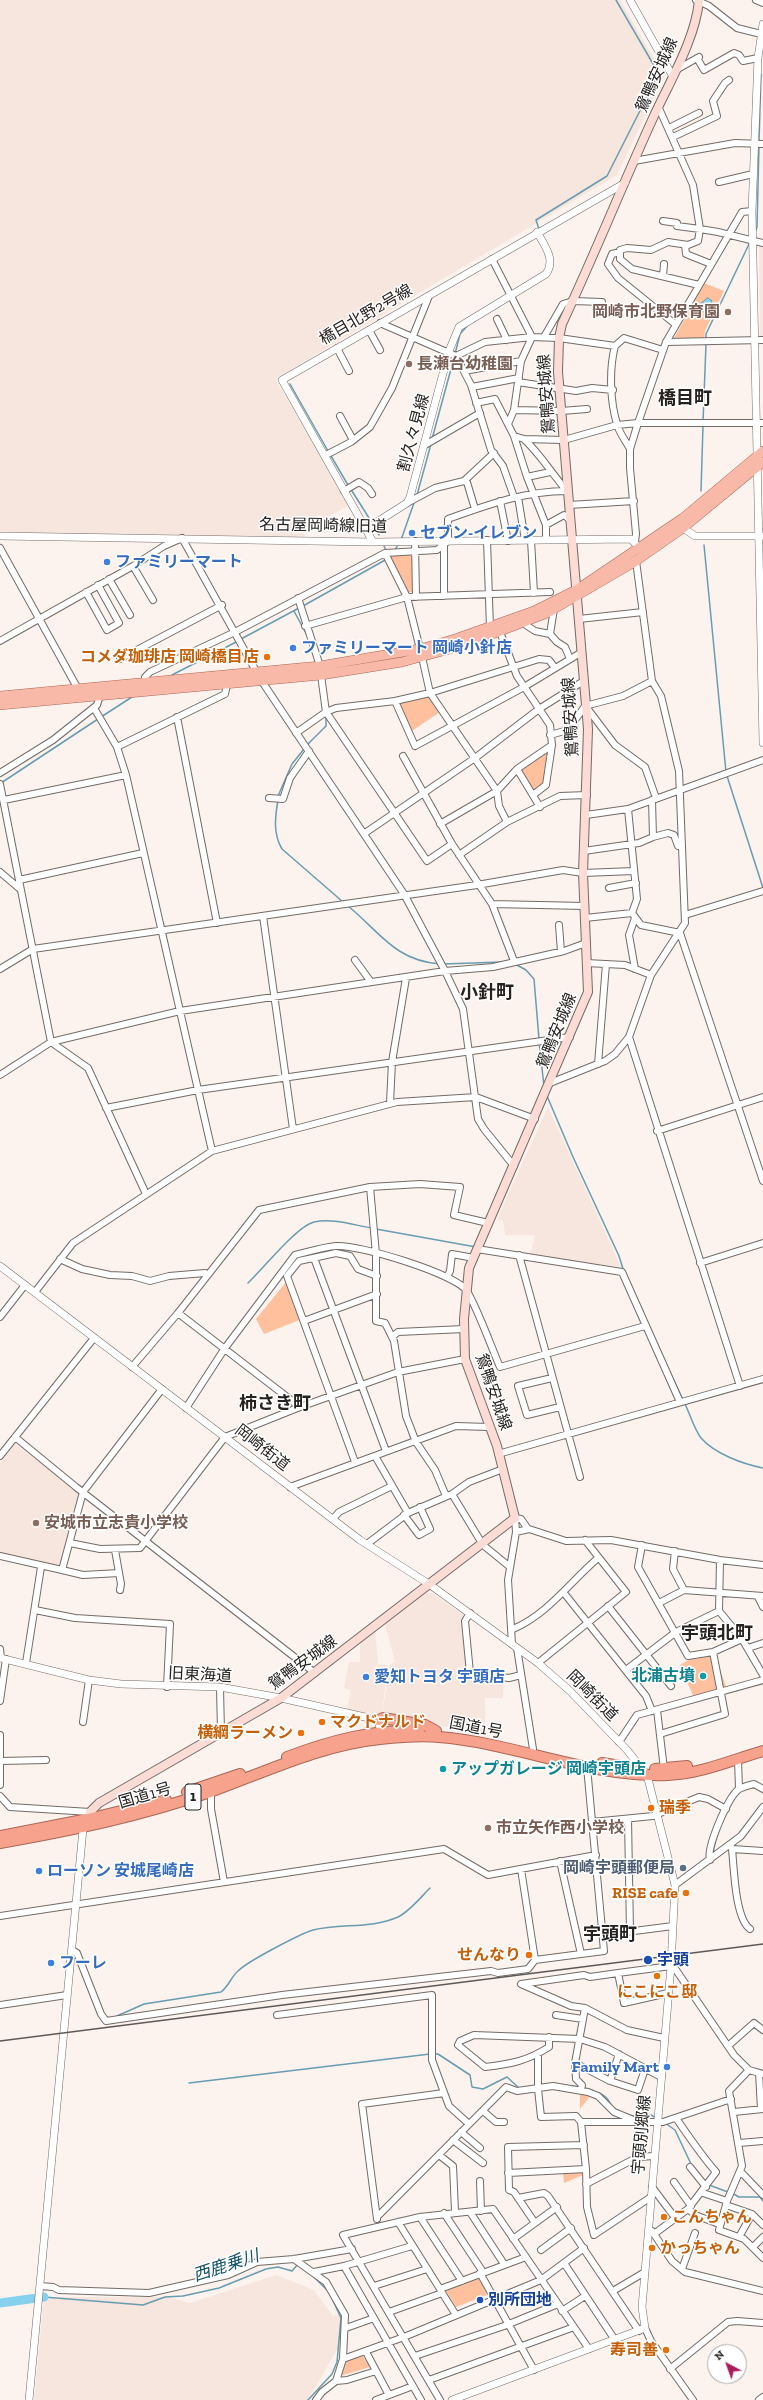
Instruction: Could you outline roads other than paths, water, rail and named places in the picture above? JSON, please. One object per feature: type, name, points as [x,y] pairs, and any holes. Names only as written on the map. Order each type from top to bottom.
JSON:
[{"type":"highway","points":[[378,1720],[383,1718],[425,1725],[436,1731]]},
{"type":"highway","name":"国道1号","points":[[0,1836],[89,1815],[164,1800],[316,1746],[382,1735],[436,1731],[645,1772],[669,1775],[703,1770],[763,1751]]},
{"type":"highway","name":"国道1号","points":[[0,1842],[83,1829],[144,1814],[211,1792],[319,1753],[382,1735],[438,1736],[470,1741],[617,1773],[645,1772],[697,1764],[763,1744]]},
{"type":"main road","name":"鴛鴨安城線","points":[[83,1829],[89,1815],[99,1803],[280,1698],[315,1673],[429,1584],[483,1545],[515,1518],[503,1469],[465,1359],[464,1329],[469,1268],[570,1037],[588,992],[583,873],[588,735],[582,682],[582,652],[578,593],[568,505],[562,411],[559,388],[559,338],[573,301],[674,72],[696,18],[698,1]]},
{"type":"main road","points":[[0,696],[145,682],[320,671],[421,653],[500,632],[554,609],[578,593],[636,561],[683,528],[760,459]]},
{"type":"main road","points":[[421,653],[490,628],[578,593],[638,545],[683,518],[760,459]]},
{"type":"main road","points":[[0,705],[227,684],[259,676]]},
{"type":"main road","points":[[100,695],[107,686]]},
{"type":"main road","points":[[93,688],[100,695]]},
{"type":"street","points":[[630,0],[674,72],[698,57],[704,70],[734,53],[739,55],[743,61],[758,58]]},
{"type":"street","points":[[756,0],[763,3]]},
{"type":"street","points":[[698,1],[709,6],[737,28],[761,34]]},
{"type":"street","points":[[763,24],[761,48],[758,58],[755,144],[752,174],[754,340],[760,459],[763,743]]},
{"type":"street","points":[[673,137],[717,116],[713,101],[725,83],[729,80]]},
{"type":"street","points":[[658,106],[693,185],[700,229],[698,241],[685,245],[668,242],[651,250],[627,248],[612,254],[608,264],[618,278],[675,324]]},
{"type":"street","points":[[669,128],[699,113]]},
{"type":"street","points":[[634,161],[735,143],[763,144]]},
{"type":"street","points":[[719,182],[752,174]]},
{"type":"street","name":"橋目北野2号線","points":[[373,542],[344,491],[326,455],[282,380],[537,232],[625,183]]},
{"type":"street","points":[[638,545],[630,468],[630,449],[638,423],[663,350],[675,324],[742,212],[752,211]]},
{"type":"street","points":[[663,221],[677,223],[678,226],[700,229],[752,242],[763,243]]},
{"type":"street","name":"割久々見線","points":[[407,503],[425,445],[449,352],[459,327],[546,274],[550,267],[550,258],[537,232]]},
{"type":"street","points":[[685,245],[686,254],[711,264]]},
{"type":"street","points":[[620,252],[620,260],[632,269],[699,285]]},
{"type":"street","points":[[492,259],[512,295],[532,337]]},
{"type":"street","points":[[663,276],[664,264]]},
{"type":"street","points":[[326,455],[353,440],[370,427],[392,388],[429,296]]},
{"type":"street","points":[[544,337],[563,304],[573,301],[602,302]]},
{"type":"street","points":[[497,319],[507,340]]},
{"type":"street","points":[[380,323],[456,356],[472,386],[476,403],[494,453],[503,466],[516,497],[528,540],[534,593]]},
{"type":"street","points":[[369,330],[380,350]]},
{"type":"street","points":[[508,424],[514,410],[521,361],[532,337]]},
{"type":"street","points":[[456,356],[485,342],[532,337],[559,338],[615,346]]},
{"type":"street","points":[[630,449],[617,425],[612,364],[615,346],[624,338],[663,350]]},
{"type":"street","points":[[666,342],[763,340]]},
{"type":"street","points":[[337,348],[348,371]]},
{"type":"street","points":[[464,371],[521,361]]},
{"type":"street","points":[[472,386],[519,380],[576,391],[592,388],[613,390]]},
{"type":"street","points":[[476,403],[495,399],[508,424],[514,436],[527,477],[546,525],[546,540]]},
{"type":"street","points":[[514,410],[562,411],[587,409]]},
{"type":"street","points":[[425,445],[480,413]]},
{"type":"street","points":[[340,416],[353,440]]},
{"type":"street","points":[[514,436],[524,439],[564,440],[617,425],[638,423],[759,423]]},
{"type":"street","points":[[524,439],[540,454],[550,472],[567,491]]},
{"type":"street","points":[[366,529],[407,503],[435,488],[466,479],[494,453]]},
{"type":"street","points":[[527,477],[550,472]]},
{"type":"street","points":[[466,479],[475,509]]},
{"type":"street","points":[[344,491],[359,482],[372,491]]},
{"type":"street","points":[[444,596],[448,519],[475,509],[516,497],[534,493],[567,491]]},
{"type":"street","points":[[500,501],[508,541]]},
{"type":"street","points":[[568,505],[634,501]]},
{"type":"street","points":[[546,525],[564,515],[570,520]]},
{"type":"street","points":[[683,528],[695,536],[761,536]]},
{"type":"street","name":"名古屋岡崎線旧道","points":[[0,536],[373,542],[414,541],[446,543],[487,540],[631,539],[638,545]]},
{"type":"street","points":[[0,641],[38,618],[133,566],[164,546],[182,538],[222,605],[259,676],[296,733],[365,833],[404,894],[446,971],[464,1009],[476,1098],[476,1110],[484,1129],[514,1166]]},
{"type":"street","points":[[487,540],[491,594],[490,628]]},
{"type":"street","points":[[414,541],[416,597]]},
{"type":"street","points":[[145,682],[145,677],[150,672],[235,632],[385,553],[437,550],[446,543]]},
{"type":"street","points":[[0,548],[78,689]]},
{"type":"street","points":[[385,553],[407,597],[430,693],[497,791],[499,806],[507,822]]},
{"type":"street","points":[[550,1083],[598,1064],[615,1054],[629,1037],[651,975],[680,933],[685,923],[679,771],[661,696],[652,681],[636,561]]},
{"type":"street","points":[[133,566],[153,600]]},
{"type":"street","points":[[109,579],[130,615]]},
{"type":"street","points":[[86,592],[107,630],[119,623],[98,585]]},
{"type":"street","points":[[306,626],[407,597],[550,592]]},
{"type":"street","points":[[298,598],[320,671],[326,712],[396,812],[427,860],[452,844]]},
{"type":"street","points":[[120,659],[222,605]]},
{"type":"street","points":[[550,634],[554,609]]},
{"type":"street","points":[[580,619],[643,612]]},
{"type":"street","points":[[523,623],[535,631],[550,634],[557,642],[565,647],[570,659]]},
{"type":"street","points":[[500,632],[514,668],[524,687],[550,725],[552,745],[546,785],[533,795]]},
{"type":"street","points":[[395,700],[416,746],[524,687],[582,652]]},
{"type":"street","points":[[296,733],[326,712],[336,708],[395,700],[430,693],[514,668],[539,658],[549,660],[555,668]]},
{"type":"street","points":[[550,735],[568,730],[585,706],[623,696],[652,681]]},
{"type":"street","points":[[365,833],[475,758],[539,709],[582,682]]},
{"type":"street","points":[[117,747],[224,694],[227,684]]},
{"type":"street","points":[[0,773],[53,740],[94,708],[97,705],[100,695]]},
{"type":"street","points":[[585,706],[615,745],[645,766],[654,799],[653,837]]},
{"type":"street","points":[[94,708],[117,747],[126,775],[212,1151]]},
{"type":"street","points":[[177,717],[217,923]]},
{"type":"street","points":[[440,824],[497,791],[517,769],[552,745]]},
{"type":"street","points":[[269,798],[283,798],[290,778],[309,751]]},
{"type":"street","points":[[403,756],[452,844],[477,885],[492,904],[514,961]]},
{"type":"street","points":[[586,815],[628,810],[654,799],[679,792],[763,760]]},
{"type":"street","points":[[517,769],[540,807]]},
{"type":"street","points":[[4,800],[126,775]]},
{"type":"street","points":[[0,784],[51,1042],[88,1068],[146,1194]]},
{"type":"street","points":[[459,855],[507,822],[560,796],[586,795]]},
{"type":"street","points":[[628,810],[637,899],[630,935],[635,969]]},
{"type":"street","points":[[584,850],[639,843],[668,833],[674,835],[678,846],[682,845]]},
{"type":"street","points":[[19,880],[143,852]]},
{"type":"street","points":[[0,969],[33,949],[217,923],[404,894],[477,885],[563,870],[583,873],[634,871]]},
{"type":"street","points":[[0,872],[20,889]]},
{"type":"street","points":[[609,888],[636,883]]},
{"type":"street","points":[[685,915],[763,891]]},
{"type":"street","points":[[492,904],[585,906]]},
{"type":"street","points":[[263,916],[293,1129]]},
{"type":"street","points":[[634,916],[641,925],[680,933]]},
{"type":"street","points":[[585,918],[634,916]]},
{"type":"street","points":[[558,926],[561,952]]},
{"type":"street","points":[[680,933],[739,1104],[763,1181]]},
{"type":"street","points":[[0,1075],[51,1042],[180,1011],[446,971],[473,970],[561,952],[586,944]]},
{"type":"street","points":[[355,960],[371,982]]},
{"type":"street","points":[[586,963],[625,965],[651,975]]},
{"type":"street","points":[[598,1064],[606,964]]},
{"type":"street","points":[[390,1103],[392,1062],[406,978]]},
{"type":"street","points":[[106,1108],[198,1090],[469,1050],[570,1037]]},
{"type":"street","points":[[629,1037],[657,1131],[740,1386]]},
{"type":"street","points":[[657,1131],[763,1097]]},
{"type":"street","points":[[35,1292],[72,1244],[212,1151],[390,1103],[476,1098],[534,1119]]},
{"type":"street","points":[[132,1367],[208,1276],[259,1210],[370,1186],[420,1184],[460,1187],[454,1215],[488,1223]]},
{"type":"street","points":[[370,1186],[377,1276],[376,1321],[385,1323],[392,1337],[406,1416],[416,1442],[435,1470],[449,1495],[483,1545],[510,1568]]},
{"type":"street","points":[[700,1263],[763,1243]]},
{"type":"street","points":[[186,1408],[225,1348],[295,1255],[336,1246],[376,1254],[447,1277],[466,1290],[500,1367],[645,1326]]},
{"type":"street","points":[[477,1249],[622,1272],[645,1326],[682,1402]]},
{"type":"street","points":[[355,1462],[287,1276],[299,1261],[336,1253],[350,1256],[358,1269],[377,1276]]},
{"type":"street","points":[[447,1277],[450,1271],[452,1254],[474,1258]]},
{"type":"street","points":[[519,1255],[580,1477]]},
{"type":"street","points":[[314,1258],[363,1385],[386,1451]]},
{"type":"street","points":[[60,1259],[78,1268],[110,1275],[132,1276],[150,1281],[168,1276],[205,1273],[208,1276]]},
{"type":"street","name":"岡崎街道","points":[[0,1266],[333,1519],[367,1544],[429,1584],[538,1663],[570,1691],[619,1742],[645,1772]]},
{"type":"street","points":[[0,1317],[25,1285]]},
{"type":"street","points":[[304,1321],[377,1294]]},
{"type":"street","points":[[178,1313],[300,1407]]},
{"type":"street","points":[[392,1337],[398,1332],[464,1329]]},
{"type":"street","points":[[0,1456],[94,1338]]},
{"type":"street","points":[[70,1544],[115,1550],[140,1548],[225,1437],[300,1407],[398,1372],[465,1359]]},
{"type":"street","points":[[552,1378],[518,1386],[527,1415],[560,1407]]},
{"type":"street","points":[[498,1454],[567,1433],[763,1379]]},
{"type":"street","points":[[62,1570],[83,1492],[162,1389]]},
{"type":"street","points":[[290,1486],[386,1451],[416,1442],[456,1426],[489,1427]]},
{"type":"street","points":[[15,1437],[315,1673]]},
{"type":"street","points":[[375,1456],[419,1535],[430,1529],[420,1507]]},
{"type":"street","points":[[367,1544],[406,1514],[449,1495],[469,1482],[503,1469]]},
{"type":"street","points":[[333,1519],[339,1512],[392,1486]]},
{"type":"street","points":[[528,1529],[521,1519],[515,1518],[516,1532],[508,1580],[515,1646],[533,1749]]},
{"type":"street","points":[[516,1532],[528,1529],[566,1541],[611,1540],[720,1560],[763,1565]]},
{"type":"street","points":[[538,1663],[626,1592],[626,1590],[598,1558],[585,1540]]},
{"type":"street","points":[[642,1545],[638,1567],[676,1632],[688,1656],[713,1652],[742,1640]]},
{"type":"street","points":[[115,1550],[120,1590]]},
{"type":"street","points":[[675,1551],[673,1569],[684,1590]]},
{"type":"street","points":[[0,1556],[83,1576],[119,1573]]},
{"type":"street","points":[[513,1629],[531,1621],[564,1593],[598,1558]]},
{"type":"street","points":[[720,1560],[721,1593],[719,1611],[748,1648],[763,1675]]},
{"type":"street","points":[[26,1663],[41,1566]]},
{"type":"street","points":[[659,1603],[684,1590],[761,1596],[763,1607]]},
{"type":"street","points":[[564,1593],[626,1670],[646,1696],[654,1710],[660,1734],[664,1769]]},
{"type":"street","points":[[608,1606],[671,1686]]},
{"type":"street","points":[[35,1610],[75,1618],[170,1624],[167,1687]]},
{"type":"street","points":[[626,1670],[676,1632],[719,1611]]},
{"type":"street","points":[[470,1613],[465,1621],[470,1672],[509,1678],[521,1674]]},
{"type":"street","points":[[748,1648],[763,1643]]},
{"type":"street","points":[[0,1649],[2,1658],[0,1701]]},
{"type":"street","points":[[660,1734],[725,1714],[713,1652]]},
{"type":"street","name":"旧東海道","points":[[2,1658],[89,1680],[167,1687],[220,1687],[280,1698],[378,1720]]},
{"type":"street","points":[[83,1722],[89,1680]]},
{"type":"street","points":[[619,1742],[638,1715],[763,1680]]},
{"type":"street","points":[[220,1687],[221,1732]]},
{"type":"street","points":[[378,1720],[382,1735]]},
{"type":"street","points":[[0,1735],[0,1785]]},
{"type":"street","points":[[710,1860],[710,1847],[726,1809],[738,1789],[738,1759]]},
{"type":"street","points":[[1,1761],[46,1760]]},
{"type":"street","points":[[72,1950],[77,1953],[101,2014],[106,2021],[282,1995],[491,1971],[498,1973],[528,1969],[535,1960],[604,1951],[587,1767]]},
{"type":"street","name":"宇頭別郷線","points":[[642,2330],[644,2272],[668,1993],[675,1885],[645,1772]]},
{"type":"street","points":[[738,1789],[754,1784],[763,1789]]},
{"type":"street","points":[[211,1792],[212,1809],[224,1882]]},
{"type":"street","points":[[0,1796],[10,1806],[89,1815]]},
{"type":"street","points":[[592,1822],[653,1816],[699,1797],[708,1799],[726,1809]]},
{"type":"street","points":[[675,1885],[731,1847],[763,1807]]},
{"type":"street","points":[[628,1819],[630,1931]]},
{"type":"street","points":[[29,2400],[83,1829]]},
{"type":"street","points":[[731,1847],[763,1851]]},
{"type":"street","points":[[731,1847],[737,1902],[747,1926],[750,1929]]},
{"type":"street","points":[[0,1916],[444,1849],[488,1875],[596,1855]]},
{"type":"street","points":[[560,1861],[581,1954]]},
{"type":"street","points":[[521,1869],[535,1960]]},
{"type":"street","points":[[603,1935],[673,1926]]},
{"type":"street","points":[[664,2038],[627,2030],[585,2008],[571,2006],[521,1984],[618,1973],[670,1962],[734,2055],[749,2070],[761,2074],[762,2109],[734,2112]]},
{"type":"street","points":[[618,1973],[624,2002],[668,1993]]},
{"type":"street","points":[[0,2005],[68,1995]]},
{"type":"street","points":[[277,2015],[432,1995],[433,2054],[444,2093],[449,2106],[469,2124]]},
{"type":"street","points":[[581,2087],[576,2079],[575,2063],[585,2008]]},
{"type":"street","points":[[556,2015],[583,2019]]},
{"type":"street","points":[[728,2046],[754,2023],[763,2030]]},
{"type":"street","points":[[549,2037],[549,2047],[538,2054],[518,2063],[485,2067],[458,2045],[460,2041],[474,2035],[528,2038],[549,2037],[580,2039],[619,2054],[661,2077]]},
{"type":"street","points":[[538,2054],[538,2089],[541,2117],[576,2116],[580,2122],[584,2145],[588,2214],[594,2235],[651,2197]]},
{"type":"street","points":[[610,2081],[619,2054]]},
{"type":"street","points":[[575,2063],[610,2081],[638,2090],[645,2069]]},
{"type":"street","points":[[749,2070],[729,2091],[734,2112],[742,2166],[719,2224],[719,2230],[744,2238],[763,2258]]},
{"type":"street","points":[[377,2217],[506,2087],[517,2091],[553,2086],[581,2087],[598,2096],[614,2112],[636,2122]]},
{"type":"street","points":[[379,2227],[362,2104],[444,2093]]},
{"type":"street","points":[[580,2122],[657,2122],[676,2118],[731,2099]]},
{"type":"street","points":[[483,2111],[496,2122],[504,2122]]},
{"type":"street","points":[[654,2234],[676,2219],[690,2207],[716,2172],[699,2154],[690,2136],[676,2118]]},
{"type":"street","points":[[461,2132],[480,2148]]},
{"type":"street","points":[[453,2140],[483,2163]]},
{"type":"street","points":[[739,2143],[763,2141]]},
{"type":"street","points":[[536,2223],[518,2198],[509,2190],[508,2148],[584,2145]]},
{"type":"street","points":[[438,2155],[453,2166],[455,2212]]},
{"type":"street","points":[[586,2184],[638,2157],[654,2156]]},
{"type":"street","points":[[690,2167],[704,2190],[727,2203],[752,2214],[763,2224]]},
{"type":"street","points":[[508,2173],[586,2169]]},
{"type":"street","points":[[740,2171],[763,2195]]},
{"type":"street","points":[[480,2181],[481,2210]]},
{"type":"street","points":[[674,2182],[695,2215],[719,2224]]},
{"type":"street","points":[[652,2187],[676,2219]]},
{"type":"street","points":[[518,2198],[544,2193],[557,2207],[584,2248],[595,2268],[651,2341],[692,2400]]},
{"type":"street","points":[[513,2239],[557,2207]]},
{"type":"street","points":[[440,2400],[360,2261],[343,2235],[420,2217],[444,2213],[493,2209],[589,2349]]},
{"type":"street","points":[[470,2212],[504,2264]]},
{"type":"street","points":[[444,2213],[481,2272],[494,2299],[534,2370]]},
{"type":"street","points":[[739,2237],[752,2214]]},
{"type":"street","points":[[420,2217],[462,2281]]},
{"type":"street","points":[[398,2222],[456,2315]]},
{"type":"street","points":[[648,2227],[672,2261],[685,2272],[763,2291]]},
{"type":"street","points":[[541,2250],[571,2228]]},
{"type":"street","points":[[682,2269],[694,2232]]},
{"type":"street","points":[[753,2247],[763,2238]]},
{"type":"street","points":[[314,2272],[344,2266],[412,2246]]},
{"type":"street","points":[[343,2359],[366,2352],[388,2342],[404,2337],[541,2280],[584,2248]]},
{"type":"street","points":[[40,2287],[53,2287],[59,2290],[149,2292],[228,2275],[257,2262],[294,2259],[352,2249]]},
{"type":"street","points":[[389,2312],[441,2291],[481,2272],[526,2257]]},
{"type":"street","points":[[294,2259],[326,2282],[345,2315],[346,2328],[343,2359],[336,2381]]},
{"type":"street","points":[[564,2263],[615,2340]]},
{"type":"street","points":[[344,2266],[421,2400]]},
{"type":"street","points":[[374,2286],[427,2269]]},
{"type":"street","points":[[613,2291],[644,2272]]},
{"type":"street","points":[[562,2311],[585,2296]]},
{"type":"street","points":[[415,2356],[508,2324],[558,2304]]},
{"type":"street","points":[[346,2328],[374,2318]]},
{"type":"street","points":[[670,2369],[728,2322],[737,2321],[763,2323]]},
{"type":"street","points":[[429,2380],[574,2327]]},
{"type":"street","points":[[452,2400],[642,2330]]},
{"type":"street","points":[[366,2352],[389,2394]]},
{"type":"street","points":[[316,2400],[322,2392],[336,2381],[347,2380],[376,2371]]},
{"type":"street","points":[[376,2400],[413,2386]]},
{"type":"street","points":[[759,2400],[763,2397]]},
{"type":"water","points":[[708,298],[712,301],[706,313],[696,308]]},
{"type":"waterway","points":[[539,229],[536,220],[607,176],[655,81],[656,69],[616,0]]},
{"type":"waterway","points":[[759,142],[761,74]]},
{"type":"waterway","points":[[755,232],[757,227],[759,146]]},
{"type":"waterway","points":[[706,339],[706,334],[750,242]]},
{"type":"waterway","points":[[552,269],[553,262]]},
{"type":"waterway","points":[[455,354],[460,334],[468,325]]},
{"type":"waterway","points":[[703,422],[706,344]]},
{"type":"waterway","points":[[432,439],[454,358]]},
{"type":"waterway","points":[[290,384],[328,451]]},
{"type":"waterway","points":[[701,491],[703,426]]},
{"type":"waterway","points":[[417,495],[431,444]]},
{"type":"waterway","points":[[331,456],[348,485]]},
{"type":"waterway","points":[[352,491],[369,518]]},
{"type":"waterway","points":[[401,540],[415,500]]},
{"type":"waterway","points":[[374,527],[379,535]]},
{"type":"waterway","points":[[395,550],[399,543]]},
{"type":"waterway","points":[[704,545],[726,772]]},
{"type":"waterway","points":[[384,546],[386,550]]},
{"type":"waterway","points":[[303,606],[387,559]]},
{"type":"waterway","points":[[241,639],[299,608]]},
{"type":"waterway","points":[[294,611],[308,637]]},
{"type":"waterway","points":[[172,675],[238,641]]},
{"type":"waterway","points":[[101,717],[132,697]]},
{"type":"waterway","points":[[307,745],[326,726],[326,716]]},
{"type":"waterway","points":[[1,783],[98,719]]},
{"type":"waterway","points":[[278,796],[292,764],[304,749]]},
{"type":"waterway","points":[[727,776],[763,888]]},
{"type":"waterway","points":[[278,800],[276,831],[282,849],[343,902]]},
{"type":"waterway","points":[[348,906],[379,935],[399,951],[424,962],[440,964]]},
{"type":"waterway","points":[[443,964],[502,962]]},
{"type":"waterway","points":[[515,964],[526,970],[534,979],[539,1039]]},
{"type":"waterway","points":[[539,1042],[544,1086]]},
{"type":"waterway","points":[[547,1096],[573,1157],[619,1256],[624,1272]]},
{"type":"waterway","points":[[248,1283],[290,1239],[307,1225],[321,1221],[336,1221],[372,1228]]},
{"type":"waterway","points":[[376,1229],[476,1247]]},
{"type":"waterway","points":[[666,1364],[683,1400]]},
{"type":"waterway","points":[[685,1404],[696,1430],[707,1444],[730,1458],[763,1468]]},
{"type":"waterway","points":[[117,2016],[144,2004],[221,1992],[236,1973],[244,1967],[306,1932],[324,1928],[367,1925],[388,1921],[398,1917],[411,1908],[430,1888]]},
{"type":"waterway","points":[[189,2083],[430,2054]]},
{"type":"waterway","points":[[434,2054],[438,2054],[470,2075],[472,2087],[483,2089],[507,2077],[519,2088]]},
{"type":"waterway","points":[[572,2086],[580,2087]]},
{"type":"waterway","points":[[584,2088],[592,2090]]},
{"type":"waterway","points":[[599,2093],[607,2098],[612,2106],[622,2113],[642,2117],[651,2115],[656,2118]]},
{"type":"waterway","points":[[665,2123],[675,2130],[691,2164]]},
{"type":"waterway","points":[[709,2185],[728,2192]]},
{"type":"waterway","points":[[732,2193],[739,2197],[760,2197],[763,2201]]},
{"type":"waterway","name":"西鹿乗川","points":[[44,2297],[143,2305],[165,2297],[183,2296],[219,2288],[266,2269],[278,2267],[292,2271],[298,2264]]},
{"type":"waterway","name":"西鹿乗川","points":[[308,2400],[332,2374],[337,2362],[341,2318],[329,2292],[315,2278]]},
{"type":"waterway","name":"西鹿乗川","points":[[0,2303],[44,2297]]},
{"type":"railway","points":[[0,2041],[763,1944]]},
{"type":"place","name":"岡崎市北野保育園","points":[[728,312]]},
{"type":"place","name":"長瀬台幼稚園","points":[[409,364]]},
{"type":"place","name":"セブン-イレブン","points":[[412,533]]},
{"type":"place","name":"ファミリーマート","points":[[107,562]]},
{"type":"place","name":"ファミリーマート 岡崎小針店","points":[[293,648]]},
{"type":"place","name":"コメダ珈琲店 岡崎橋目店","points":[[267,657]]},
{"type":"place","name":"安城市立志貴小学校","points":[[36,1523]]},
{"type":"place","name":"北浦古墳","points":[[703,1676]]},
{"type":"place","name":"愛知トヨタ 宇頭店","points":[[366,1677]]},
{"type":"place","name":"マクドナルド","points":[[322,1722]]},
{"type":"place","name":"横綱ラーメン","points":[[301,1733]]},
{"type":"place","name":"アップガレージ 岡崎宇頭店","points":[[443,1769]]},
{"type":"place","name":"瑞季","points":[[651,1808]]},
{"type":"place","name":"市立矢作西小学校","points":[[488,1828]]},
{"type":"place","name":"岡崎宇頭郵便局","points":[[683,1868]]},
{"type":"place","name":"ローソン 安城尾崎店","points":[[39,1871]]},
{"type":"place","name":"RISE cafe","points":[[686,1893]]},
{"type":"place","name":"せんなり","points":[[529,1955]]},
{"type":"place","name":"宇頭","points":[[648,1960]]},
{"type":"place","name":"フーレ","points":[[51,1963]]},
{"type":"place","name":"にこにこ邸","points":[[657,1976]]},
{"type":"place","name":"Family Mart","points":[[667,2067]]},
{"type":"place","name":"こんちゃん","points":[[664,2217]]},
{"type":"place","name":"かっちゃん","points":[[652,2248]]},
{"type":"place","name":"別所団地","points":[[480,2300]]},
{"type":"place","name":"寿司善","points":[[666,2350]]},
{"type":"district","name":"橋目町","points":[[685,399]]},
{"type":"district","name":"小針町","points":[[487,993]]},
{"type":"district","name":"柿さき町","points":[[275,1404]]},
{"type":"district","name":"宇頭北町","points":[[717,1634]]},
{"type":"district","name":"宇頭町","points":[[610,1935]]}]
